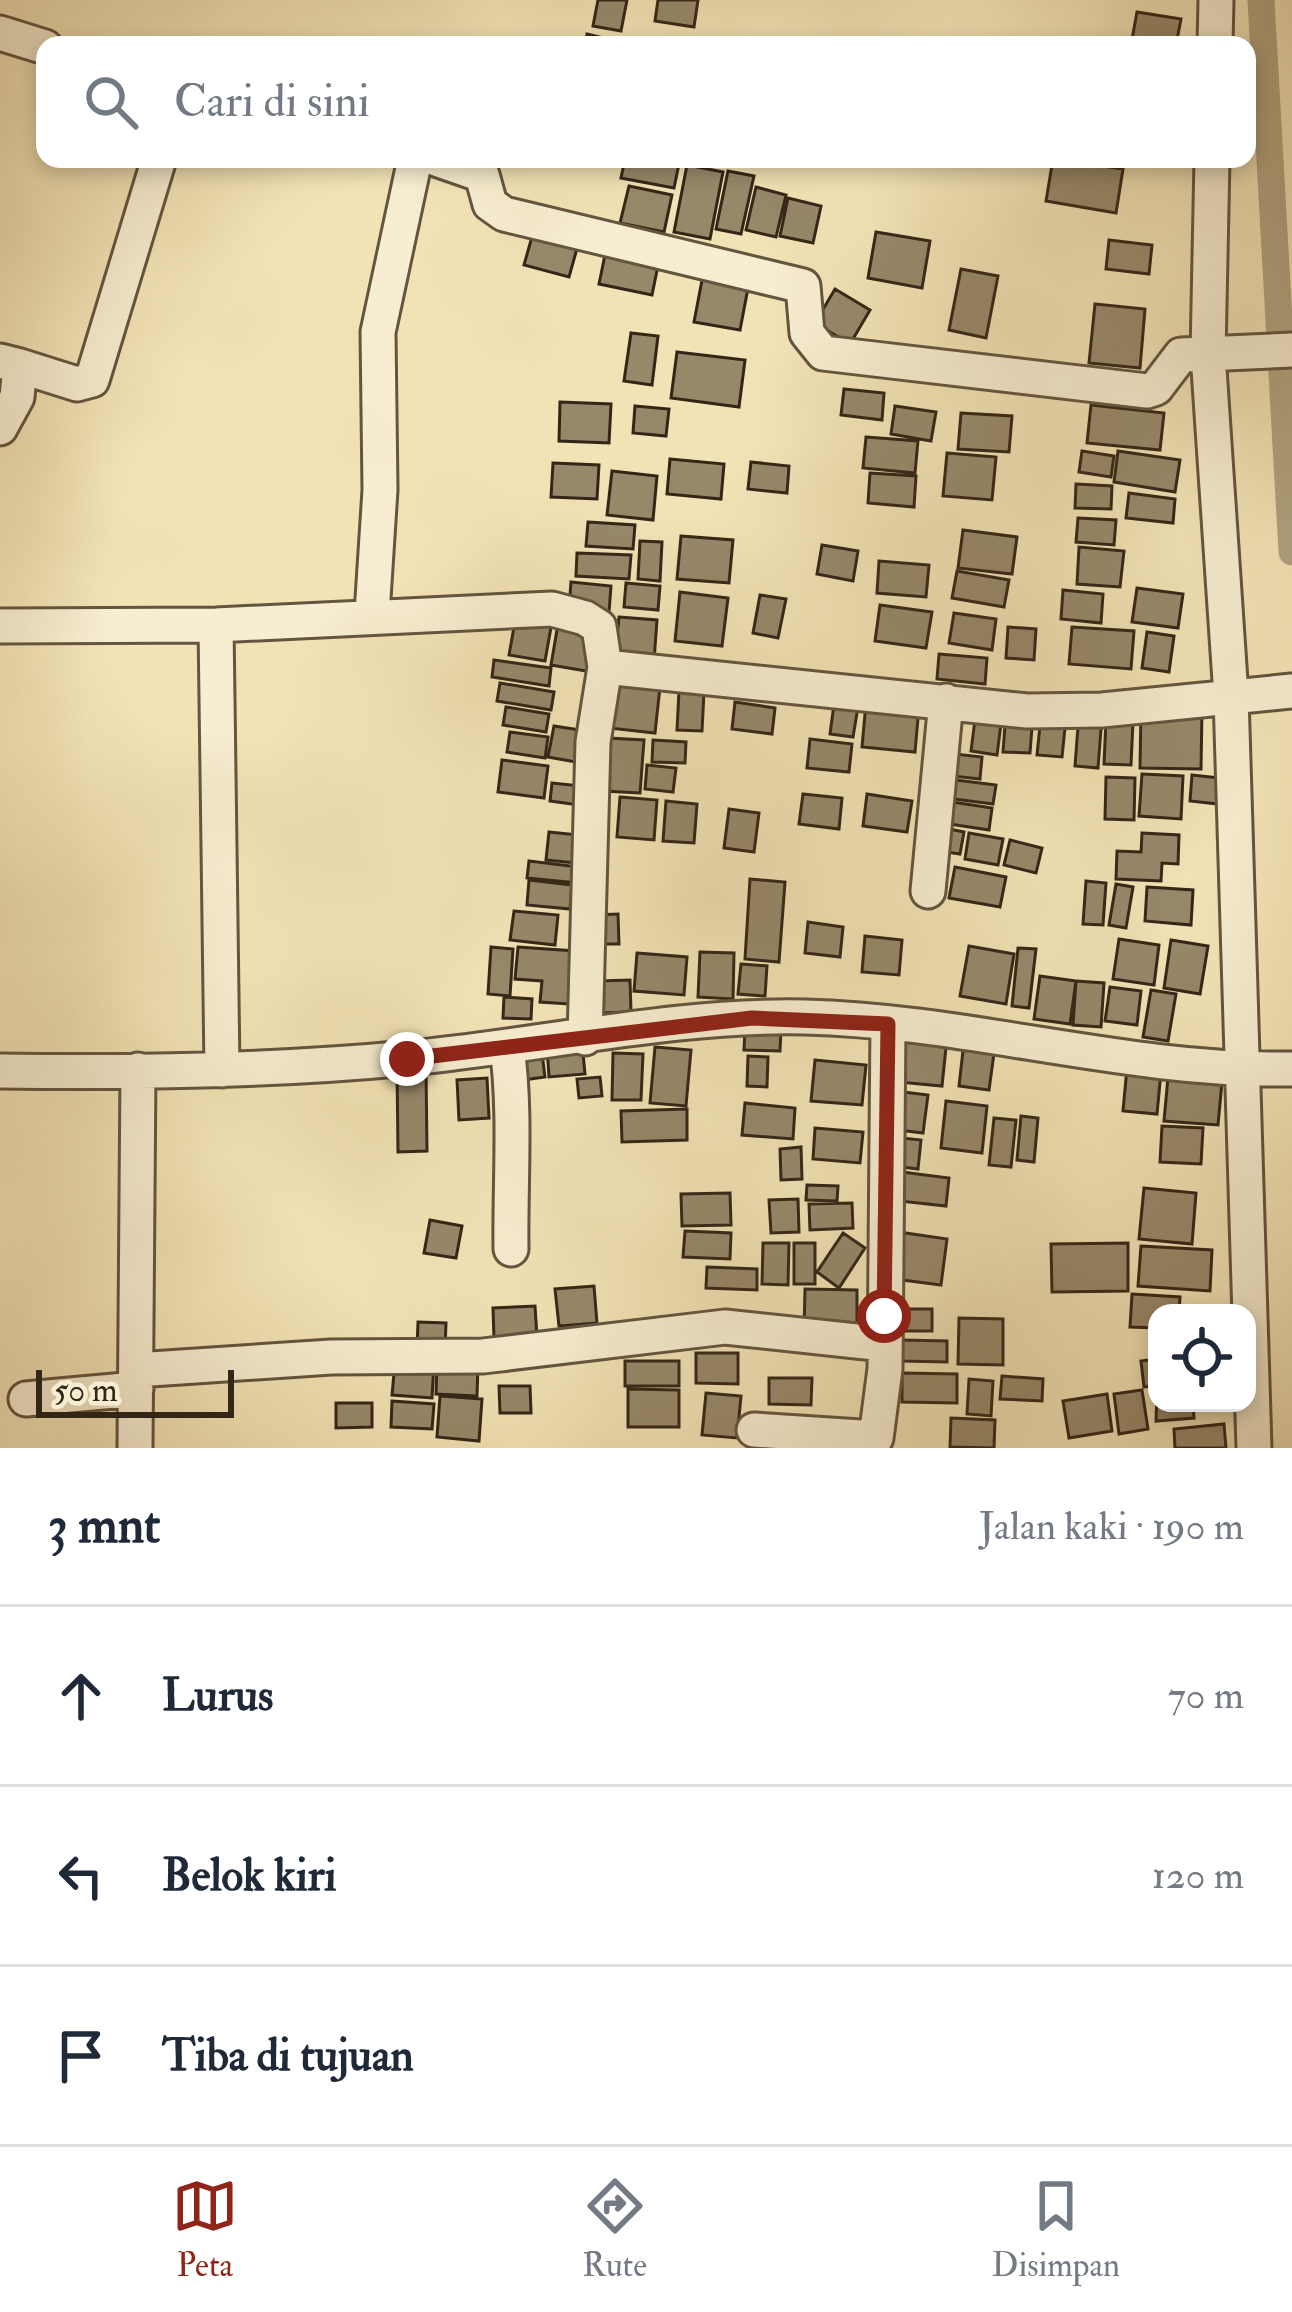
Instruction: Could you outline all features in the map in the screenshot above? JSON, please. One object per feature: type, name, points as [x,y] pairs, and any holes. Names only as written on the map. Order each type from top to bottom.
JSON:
[{"type":"street","points":[[1215,36],[1216,0]]},
{"type":"street","points":[[0,33],[36,44]]},
{"type":"street","points":[[0,428],[16,397],[10,363],[77,384],[92,380],[156,168]]},
{"type":"street","points":[[372,614],[380,490],[378,332],[413,168]]},
{"type":"street","points":[[462,168],[482,175],[490,203],[505,214],[802,286],[807,334],[823,353],[1147,391],[1156,388],[1176,357],[1292,350]]},
{"type":"street","points":[[1212,168],[1218,353],[1266,1069],[1254,1448]]},
{"type":"street","points":[[0,626],[216,626],[372,614],[565,611],[599,627],[605,667],[593,742],[585,1037]]},
{"type":"street","points":[[216,626],[222,1070]]},
{"type":"street","points":[[605,667],[1060,712],[1292,691]]},
{"type":"street","points":[[928,890],[946,701]]},
{"type":"street","points":[[0,1071],[222,1070],[507,1046],[752,1018],[888,1024],[1266,1069]]},
{"type":"street","points":[[754,1430],[873,1440],[884,1344],[888,1024]]},
{"type":"street","points":[[507,1046],[513,1089],[508,1112],[511,1249]]},
{"type":"street","points":[[135,1448],[138,1070]]},
{"type":"street","points":[[26,1399],[136,1380],[331,1357],[483,1356],[725,1327],[884,1344]]},
{"type":"building","points":[[598,0],[627,0],[621,31],[593,26]]},
{"type":"building","points":[[658,0],[698,0],[694,27],[655,21]]},
{"type":"building","points":[[1137,12],[1181,19],[1178,36],[1133,36]]},
{"type":"building","points":[[623,168],[678,168],[674,188],[621,178]]},
{"type":"building","points":[[686,168],[723,172],[710,239],[674,232]]},
{"type":"building","points":[[1052,168],[1123,169],[1116,213],[1046,201]]},
{"type":"building","points":[[728,171],[754,176],[741,234],[716,229]]},
{"type":"building","points":[[629,186],[672,195],[664,232],[620,223]]},
{"type":"building","points":[[756,187],[786,195],[776,237],[746,230]]},
{"type":"building","points":[[788,198],[821,206],[813,243],[780,236]]},
{"type":"building","points":[[876,232],[930,241],[922,288],[868,278]]},
{"type":"building","points":[[533,233],[578,245],[569,277],[524,265]]},
{"type":"building","points":[[1109,240],[1152,245],[1149,274],[1106,269]]},
{"type":"building","points":[[606,250],[659,261],[652,295],[599,284]]},
{"type":"building","points":[[961,269],[998,276],[986,338],[949,330]]},
{"type":"building","points":[[703,275],[749,283],[740,330],[694,322]]},
{"type":"building","points":[[835,289],[870,310],[850,344],[815,323]]},
{"type":"building","points":[[1095,304],[1145,309],[1140,368],[1089,363]]},
{"type":"building","points":[[631,333],[658,336],[652,385],[624,381]]},
{"type":"building","points":[[677,352],[745,360],[739,407],[671,398]]},
{"type":"building","points":[[844,389],[884,393],[882,420],[841,415]]},
{"type":"building","points":[[560,402],[611,404],[609,443],[559,441]]},
{"type":"building","points":[[1091,405],[1164,413],[1160,450],[1087,443]]},
{"type":"building","points":[[635,406],[669,409],[666,436],[633,433]]},
{"type":"building","points":[[895,406],[936,412],[931,441],[891,434]]},
{"type":"building","points":[[961,413],[1012,416],[1009,452],[958,449]]},
{"type":"building","points":[[866,437],[918,441],[915,473],[863,468]]},
{"type":"building","points":[[1082,451],[1114,456],[1111,477],[1079,472]]},
{"type":"building","points":[[1118,451],[1180,460],[1175,492],[1114,482]]},
{"type":"building","points":[[947,453],[996,457],[992,500],[943,496]]},
{"type":"building","points":[[670,459],[724,464],[721,499],[667,494]]},
{"type":"building","points":[[751,462],[789,466],[787,493],[748,489]]},
{"type":"building","points":[[553,463],[599,465],[597,499],[551,497]]},
{"type":"building","points":[[612,471],[657,476],[653,520],[607,515]]},
{"type":"building","points":[[870,473],[916,476],[914,507],[868,503]]},
{"type":"building","points":[[1076,484],[1112,486],[1111,509],[1075,508]]},
{"type":"building","points":[[1129,493],[1175,499],[1173,523],[1126,518]]},
{"type":"building","points":[[1078,518],[1116,520],[1114,545],[1076,542]]},
{"type":"building","points":[[588,522],[635,525],[633,549],[586,546]]},
{"type":"building","points":[[963,530],[1017,537],[1012,574],[958,568]]},
{"type":"building","points":[[681,536],[733,540],[729,583],[677,579]]},
{"type":"building","points":[[640,541],[662,542],[660,581],[638,579]]},
{"type":"building","points":[[822,545],[858,551],[853,581],[817,574]]},
{"type":"building","points":[[1079,547],[1124,551],[1120,587],[1077,584]]},
{"type":"building","points":[[577,553],[631,555],[629,579],[576,576]]},
{"type":"building","points":[[879,561],[929,565],[926,597],[877,593]]},
{"type":"building","points":[[957,571],[1009,580],[1004,607],[952,598]]},
{"type":"building","points":[[571,582],[611,586],[609,612],[569,608]]},
{"type":"building","points":[[626,583],[660,586],[658,610],[624,607]]},
{"type":"building","points":[[1137,588],[1183,594],[1178,628],[1132,622]]},
{"type":"building","points":[[1063,590],[1103,594],[1101,623],[1061,619]]},
{"type":"building","points":[[680,592],[728,598],[722,646],[675,641]]},
{"type":"building","points":[[760,595],[786,599],[778,638],[753,633]]},
{"type":"building","points":[[880,605],[932,612],[926,648],[875,641]]},
{"type":"building","points":[[517,610],[553,616],[545,661],[509,655]]},
{"type":"building","points":[[954,613],[996,619],[992,650],[949,643]]},
{"type":"building","points":[[619,617],[657,620],[654,661],[615,658]]},
{"type":"building","points":[[558,624],[599,631],[592,672],[551,665]]},
{"type":"building","points":[[1008,627],[1036,629],[1034,660],[1006,658]]},
{"type":"building","points":[[1072,627],[1134,631],[1131,669],[1069,664]]},
{"type":"building","points":[[1147,632],[1174,636],[1169,672],[1142,668]]},
{"type":"building","points":[[939,654],[987,658],[985,684],[937,679]]},
{"type":"building","points":[[494,660],[551,668],[549,686],[492,677]]},
{"type":"building","points":[[605,682],[660,687],[655,733],[600,727]]},
{"type":"building","points":[[500,683],[554,692],[551,710],[497,701]]},
{"type":"building","points":[[679,691],[704,692],[702,731],[677,730]]},
{"type":"building","points":[[835,697],[859,701],[853,737],[830,734]]},
{"type":"building","points":[[735,702],[775,708],[772,734],[732,729]]},
{"type":"building","points":[[866,703],[919,707],[915,752],[862,747]]},
{"type":"building","points":[[506,707],[549,714],[546,732],[503,725]]},
{"type":"building","points":[[1141,708],[1202,709],[1201,769],[1140,768]]},
{"type":"building","points":[[976,712],[1002,716],[997,755],[971,751]]},
{"type":"building","points":[[1006,712],[1033,714],[1030,753],[1003,752]]},
{"type":"building","points":[[1079,714],[1102,716],[1098,768],[1075,766]]},
{"type":"building","points":[[1041,716],[1066,718],[1062,757],[1037,755]]},
{"type":"building","points":[[1106,720],[1133,721],[1131,765],[1104,764]]},
{"type":"building","points":[[554,726],[593,732],[587,764],[548,757]]},
{"type":"building","points":[[510,732],[548,737],[545,758],[507,752]]},
{"type":"building","points":[[608,738],[644,740],[640,793],[604,791]]},
{"type":"building","points":[[810,739],[852,744],[849,772],[807,768]]},
{"type":"building","points":[[653,740],[686,742],[685,763],[652,762]]},
{"type":"building","points":[[946,753],[982,757],[980,779],[943,775]]},
{"type":"building","points":[[502,760],[548,766],[544,798],[498,792]]},
{"type":"building","points":[[647,765],[676,768],[673,792],[645,789]]},
{"type":"building","points":[[1142,774],[1183,776],[1181,819],[1139,816]]},
{"type":"building","points":[[1192,775],[1220,778],[1218,804],[1190,801]]},
{"type":"building","points":[[1106,777],[1135,778],[1134,820],[1105,819]]},
{"type":"building","points":[[956,780],[996,785],[993,804],[954,799]]},
{"type":"building","points":[[552,783],[581,786],[579,805],[550,801]]},
{"type":"building","points":[[803,794],[842,798],[839,829],[799,824]]},
{"type":"building","points":[[867,794],[912,801],[907,832],[863,826]]},
{"type":"building","points":[[620,797],[657,800],[654,840],[617,837]]},
{"type":"building","points":[[666,801],[697,804],[694,843],[663,841]]},
{"type":"building","points":[[946,801],[992,808],[989,830],[943,823]]},
{"type":"building","points":[[729,809],[759,813],[754,852],[724,848]]},
{"type":"building","points":[[944,828],[964,832],[960,854],[940,851]]},
{"type":"building","points":[[549,832],[579,835],[576,863],[546,860]]},
{"type":"building","points":[[969,833],[1003,839],[998,865],[965,859]]},
{"type":"building","points":[[1142,833],[1179,835],[1178,864],[1162,863],[1161,881],[1116,879],[1117,851],[1141,852]]},
{"type":"building","points":[[1010,840],[1042,848],[1036,873],[1004,865]]},
{"type":"building","points":[[529,861],[579,867],[578,883],[527,878]]},
{"type":"building","points":[[955,867],[1006,877],[1000,907],[949,898]]},
{"type":"building","points":[[750,879],[785,882],[779,962],[745,959]]},
{"type":"building","points":[[529,880],[572,885],[570,909],[527,905]]},
{"type":"building","points":[[1086,881],[1106,883],[1103,925],[1083,924]]},
{"type":"building","points":[[1116,884],[1133,887],[1126,928],[1109,925]]},
{"type":"building","points":[[1147,887],[1193,890],[1191,925],[1145,921]]},
{"type":"building","points":[[514,911],[558,915],[555,945],[510,940]]},
{"type":"building","points":[[618,914],[619,944],[595,944],[594,915]]},
{"type":"building","points":[[808,922],[843,927],[840,957],[805,953]]},
{"type":"building","points":[[865,936],[902,940],[899,975],[862,972]]},
{"type":"building","points":[[1119,939],[1159,945],[1154,985],[1113,979]]},
{"type":"building","points":[[1171,940],[1208,946],[1200,994],[1164,988]]},
{"type":"building","points":[[969,946],[1014,954],[1006,1004],[960,996]]},
{"type":"building","points":[[491,947],[513,949],[510,996],[488,994]]},
{"type":"building","points":[[518,947],[575,951],[569,1004],[540,1002],[542,981],[515,979]]},
{"type":"building","points":[[1018,948],[1036,949],[1029,1008],[1012,1006]]},
{"type":"building","points":[[700,952],[734,953],[733,999],[698,997]]},
{"type":"building","points":[[637,953],[687,957],[684,995],[634,991]]},
{"type":"building","points":[[741,964],[767,966],[765,996],[738,994]]},
{"type":"building","points":[[1040,976],[1076,981],[1070,1024],[1034,1019]]},
{"type":"building","points":[[630,980],[631,1012],[600,1013],[599,981]]},
{"type":"building","points":[[1076,981],[1104,983],[1101,1027],[1073,1025]]},
{"type":"building","points":[[1110,987],[1141,991],[1137,1025],[1105,1021]]},
{"type":"building","points":[[1151,990],[1176,994],[1168,1041],[1143,1037]]},
{"type":"building","points":[[504,997],[532,999],[531,1019],[503,1018]]},
{"type":"building","points":[[745,1028],[781,1029],[780,1051],[744,1050]]},
{"type":"building","points":[[904,1033],[947,1038],[942,1086],[898,1082]]},
{"type":"building","points":[[964,1042],[995,1046],[989,1090],[959,1086]]},
{"type":"building","points":[[582,1043],[585,1074],[549,1077],[547,1047]]},
{"type":"building","points":[[655,1047],[691,1050],[686,1106],[650,1103]]},
{"type":"building","points":[[542,1053],[545,1077],[516,1081],[514,1056]]},
{"type":"building","points":[[613,1053],[643,1054],[641,1100],[612,1100]]},
{"type":"building","points":[[748,1056],[768,1057],[767,1087],[747,1086]]},
{"type":"building","points":[[815,1060],[866,1065],[862,1105],[811,1101]]},
{"type":"building","points":[[397,1068],[426,1068],[427,1151],[398,1152]]},
{"type":"building","points":[[1127,1068],[1161,1072],[1157,1114],[1123,1111]]},
{"type":"building","points":[[600,1077],[602,1096],[579,1098],[577,1079]]},
{"type":"building","points":[[1168,1077],[1222,1082],[1218,1125],[1164,1121]]},
{"type":"building","points":[[487,1078],[489,1118],[459,1120],[457,1080]]},
{"type":"building","points":[[887,1090],[928,1095],[923,1133],[882,1128]]},
{"type":"building","points":[[946,1101],[987,1106],[982,1153],[941,1148]]},
{"type":"building","points":[[745,1103],[795,1108],[793,1139],[742,1135]]},
{"type":"building","points":[[687,1109],[687,1140],[622,1142],[621,1111]]},
{"type":"building","points":[[1021,1116],[1038,1118],[1034,1162],[1017,1160]]},
{"type":"building","points":[[994,1118],[1016,1120],[1011,1167],[989,1165]]},
{"type":"building","points":[[1162,1126],[1203,1128],[1201,1164],[1160,1162]]},
{"type":"building","points":[[815,1128],[863,1132],[860,1163],[813,1159]]},
{"type":"building","points":[[883,1136],[921,1140],[918,1169],[879,1164]]},
{"type":"building","points":[[801,1147],[802,1179],[781,1180],[780,1149]]},
{"type":"building","points":[[894,1171],[949,1178],[946,1206],[890,1200]]},
{"type":"building","points":[[807,1185],[838,1186],[837,1201],[806,1200]]},
{"type":"building","points":[[1144,1188],[1196,1193],[1192,1244],[1139,1239]]},
{"type":"building","points":[[730,1193],[731,1225],[682,1226],[681,1194]]},
{"type":"building","points":[[798,1199],[799,1232],[771,1233],[769,1200]]},
{"type":"building","points":[[852,1203],[853,1228],[810,1230],[809,1204]]},
{"type":"building","points":[[430,1220],[462,1226],[456,1258],[424,1253]]},
{"type":"building","points":[[885,1230],[947,1239],[941,1285],[879,1277]]},
{"type":"building","points":[[685,1231],[731,1233],[730,1259],[683,1257]]},
{"type":"building","points":[[843,1233],[865,1248],[839,1288],[817,1272]]},
{"type":"building","points":[[763,1243],[789,1243],[788,1285],[762,1284]]},
{"type":"building","points":[[794,1243],[815,1243],[815,1284],[794,1284]]},
{"type":"building","points":[[1128,1243],[1128,1291],[1052,1292],[1051,1244]]},
{"type":"building","points":[[1141,1246],[1212,1250],[1210,1291],[1138,1286]]},
{"type":"building","points":[[707,1267],[757,1269],[757,1290],[706,1288]]},
{"type":"building","points":[[594,1286],[597,1323],[559,1326],[555,1289]]},
{"type":"building","points":[[805,1289],[857,1290],[857,1331],[804,1330]]},
{"type":"building","points":[[1132,1294],[1180,1297],[1180,1304],[1148,1304],[1148,1328],[1130,1327]]},
{"type":"building","points":[[535,1306],[537,1337],[494,1339],[493,1308]]},
{"type":"building","points":[[900,1309],[932,1309],[932,1331],[900,1331]]},
{"type":"building","points":[[959,1318],[1003,1319],[1003,1365],[958,1364]]},
{"type":"building","points":[[418,1322],[446,1323],[445,1349],[417,1348]]},
{"type":"building","points":[[901,1340],[947,1341],[947,1362],[901,1361]]},
{"type":"building","points":[[696,1353],[738,1353],[738,1384],[696,1383]]},
{"type":"building","points":[[1148,1360],[1148,1387],[1144,1387],[1141,1361]]},
{"type":"building","points":[[625,1361],[679,1361],[679,1386],[625,1386]]},
{"type":"building","points":[[395,1362],[434,1364],[432,1398],[392,1395]]},
{"type":"building","points":[[437,1364],[478,1365],[477,1396],[436,1394]]},
{"type":"building","points":[[902,1373],[957,1374],[957,1403],[902,1402]]},
{"type":"building","points":[[1002,1376],[1043,1379],[1042,1401],[1000,1399]]},
{"type":"building","points":[[769,1378],[812,1378],[811,1405],[769,1404]]},
{"type":"building","points":[[969,1379],[993,1381],[991,1416],[967,1414]]},
{"type":"building","points":[[499,1386],[530,1386],[531,1413],[500,1413]]},
{"type":"building","points":[[628,1389],[679,1390],[679,1427],[628,1427]]},
{"type":"building","points":[[1142,1390],[1148,1429],[1119,1434],[1114,1394]]},
{"type":"building","points":[[706,1393],[741,1396],[737,1438],[702,1435]]},
{"type":"building","points":[[1107,1394],[1112,1431],[1069,1438],[1063,1401]]},
{"type":"building","points":[[440,1396],[482,1399],[479,1441],[437,1437]]},
{"type":"building","points":[[392,1401],[434,1404],[432,1429],[391,1427]]},
{"type":"building","points":[[336,1403],[372,1403],[372,1427],[336,1428]]},
{"type":"building","points":[[1156,1412],[1194,1412],[1194,1418],[1156,1421]]},
{"type":"building","points":[[951,1418],[995,1420],[994,1448],[950,1447]]},
{"type":"building","points":[[1224,1424],[1226,1448],[1175,1448],[1174,1429]]},
{"type":"waterway","points":[[1261,0],[1292,552]]},
{"type":"route","points":[[407,1059],[752,1018],[888,1024],[884,1316]]}]
